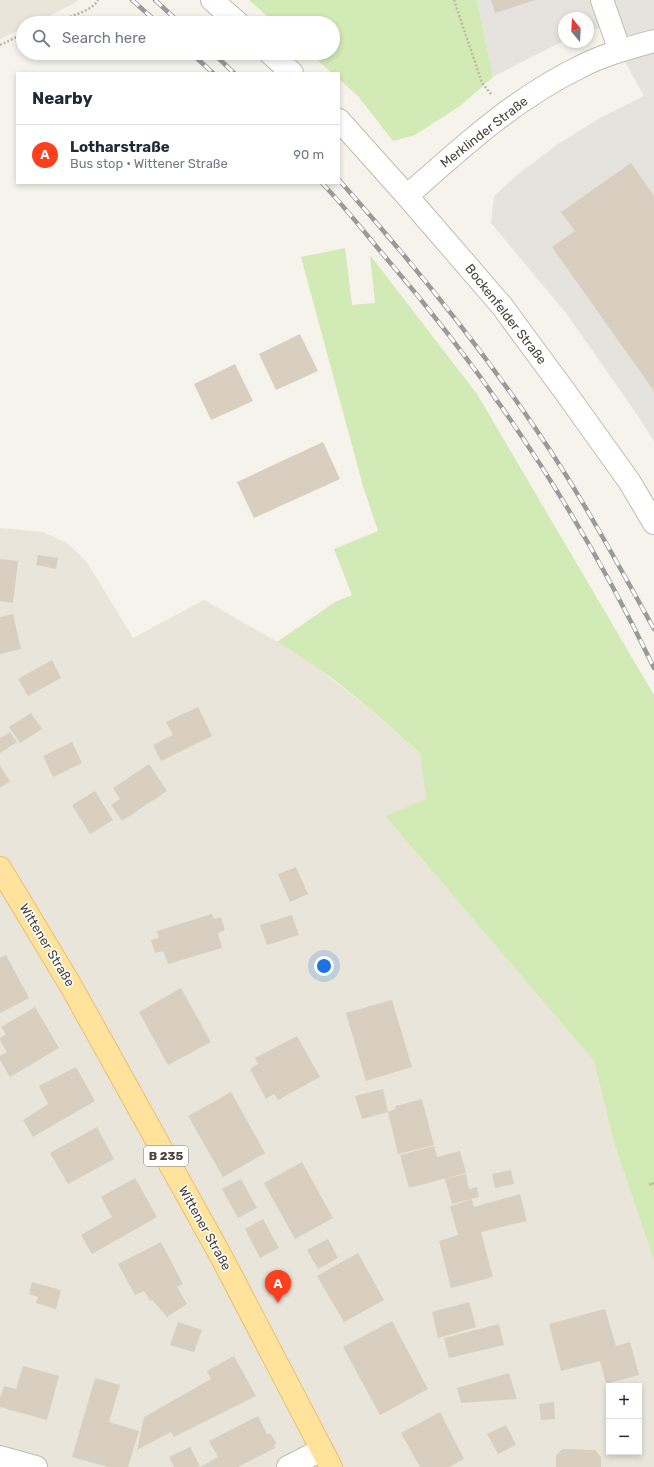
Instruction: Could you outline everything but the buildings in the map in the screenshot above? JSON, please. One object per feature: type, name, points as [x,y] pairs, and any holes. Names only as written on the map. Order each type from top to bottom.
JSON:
[{"type":"main road","name":"Wittener Straße","points":[[0,868],[71,986],[222,1258],[326,1458]]},
{"type":"street","points":[[212,0],[230,16]]},
{"type":"street","points":[[602,0],[620,51]]},
{"type":"street","name":"Merklinder Straße","points":[[407,196],[459,149],[505,112],[567,73],[620,51],[654,40]]},
{"type":"street","points":[[278,60],[291,72]]},
{"type":"street","name":"Bockenfelder Straße","points":[[340,121],[502,306],[620,469],[654,523]]},
{"type":"street","points":[[0,1457],[36,1467]]},
{"type":"street","points":[[288,1467],[326,1458]]},
{"type":"path","points":[[70,16],[88,9],[95,5],[98,0]]},
{"type":"path","points":[[454,0],[482,83],[505,112]]},
{"type":"path","points":[[0,45],[16,37]]},
{"type":"shaded area","points":[[0,0],[78,0],[75,3],[48,16],[16,16],[16,31],[0,39]]},
{"type":"shaded area","points":[[477,0],[654,0],[654,441],[566,313],[491,223],[494,196],[517,175],[558,144],[600,118],[644,96],[605,26],[594,30],[594,12],[558,12],[558,44],[493,77]]},
{"type":"shaded area","points":[[0,528],[43,532],[67,543],[87,562],[133,638],[204,600],[302,656],[366,706],[420,753],[427,799],[385,816],[594,1061],[614,1143],[654,1261],[654,1467],[0,1467]]},
{"type":"green space","points":[[249,0],[477,0],[493,77],[460,106],[415,135],[393,141],[358,96],[340,80],[340,72],[331,72],[317,60],[340,60],[340,16],[267,16]]},
{"type":"green space","points":[[345,248],[352,305],[375,303],[370,255],[477,394],[654,695],[654,1261],[614,1143],[594,1061],[385,816],[426,799],[420,753],[369,708],[333,679],[296,653],[277,642],[335,602],[352,595],[334,549],[378,531],[363,486],[301,257]]},
{"type":"railway","points":[[132,0],[150,16]]},
{"type":"railway","points":[[155,0],[172,16]]},
{"type":"railway","points":[[199,60],[212,72]]},
{"type":"railway","points":[[220,60],[233,72]]},
{"type":"railway","points":[[340,181],[429,285],[513,395],[576,491],[654,629]]},
{"type":"railway","points":[[323,184],[345,208],[421,300],[460,349],[496,399],[565,504],[626,612],[654,668]]},
{"type":"place","name":"Lotharstraße","points":[[278,1303]]}]
